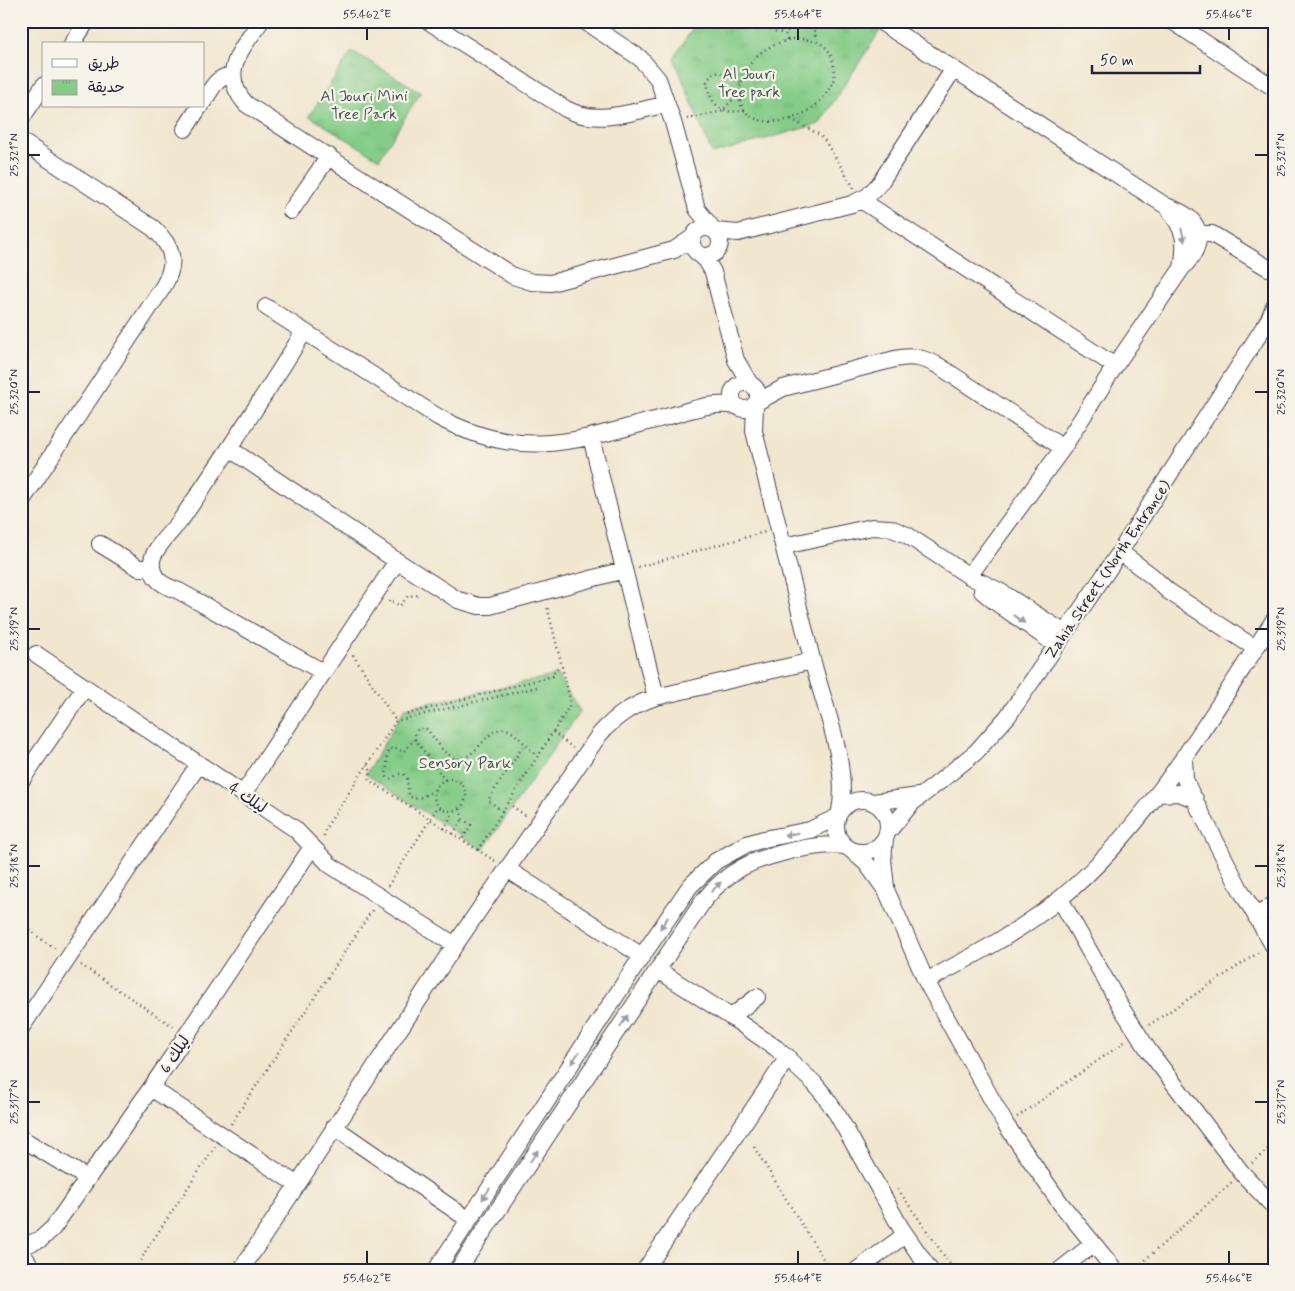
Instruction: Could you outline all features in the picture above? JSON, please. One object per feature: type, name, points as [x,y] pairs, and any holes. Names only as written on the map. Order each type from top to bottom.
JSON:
[{"type":"street","points":[[73,42],[87,21]]},
{"type":"street","points":[[261,21],[236,58],[232,76],[238,96],[246,104],[513,276],[532,282],[551,282],[695,245],[711,254],[716,239]]},
{"type":"street","points":[[428,21],[566,109],[582,116],[599,118],[667,104]]},
{"type":"street","points":[[584,21],[640,58],[658,80],[673,122],[697,209],[716,239],[714,272],[812,661],[841,765],[842,783],[835,825],[836,833],[847,848],[867,864],[887,892],[926,981],[1006,1125],[1061,1204],[1115,1270]]},
{"type":"street","points":[[879,21],[1166,206],[1187,216],[1192,221],[1198,234],[1199,242],[1194,255],[1182,268],[1115,366],[1063,448],[969,576]]},
{"type":"street","points":[[1172,21],[1274,88]]},
{"type":"street","points":[[716,239],[861,200],[875,190],[880,183],[953,70]]},
{"type":"street","points":[[205,100],[218,80],[224,76],[232,76]]},
{"type":"street","points":[[21,119],[42,88]]},
{"type":"street","points":[[185,129],[199,108]]},
{"type":"street","points":[[21,141],[153,228],[164,238],[170,249],[172,262],[170,276],[163,288],[21,502]]},
{"type":"street","points":[[291,211],[329,156]]},
{"type":"street","points":[[861,200],[1115,366]]},
{"type":"street","points":[[1166,206],[1180,224],[1185,238],[1182,268]]},
{"type":"street","points":[[697,209],[695,245],[714,272]]},
{"type":"street","points":[[695,245],[702,228],[716,239]]},
{"type":"street","points":[[1198,234],[1212,234],[1268,268]]},
{"type":"street","points":[[266,307],[457,428],[478,436],[506,442],[542,444],[590,437],[904,357],[923,358],[939,366],[1063,448]]},
{"type":"street","name":"Zahia Street (North Entrance)","points":[[886,836],[905,810],[919,796],[958,768],[1008,716],[1117,557],[1272,314]]},
{"type":"street","points":[[179,591],[168,578],[162,565],[162,553],[170,535],[230,449],[304,332]]},
{"type":"street","points":[[590,437],[656,697]]},
{"type":"street","points":[[230,449],[396,561],[458,600],[469,604],[490,606],[624,570]]},
{"type":"street","points":[[784,546],[872,527],[890,528],[907,535],[969,576],[994,601],[1061,639]]},
{"type":"street","points":[[170,535],[157,547],[153,554],[153,574],[160,583],[179,591],[323,672]]},
{"type":"street","points":[[100,544],[139,568],[152,568]]},
{"type":"street","points":[[1117,557],[1152,576],[1168,591],[1255,648]]},
{"type":"street","points":[[244,794],[396,561]]},
{"type":"street","points":[[926,981],[994,943],[1060,899],[1112,849],[1157,794],[1184,756],[1274,620]]},
{"type":"street","name":"ليلك 4","points":[[36,654],[318,844],[330,865],[455,945]]},
{"type":"street","points":[[241,1270],[455,945],[610,722],[640,702],[656,697],[812,661]]},
{"type":"street","points":[[21,781],[85,687]]},
{"type":"street","points":[[1184,756],[1186,779],[1195,799],[1256,917],[1274,947]]},
{"type":"street","points":[[21,1028],[199,764]]},
{"type":"street","points":[[841,765],[856,788],[880,806],[887,819],[883,860],[887,892]]},
{"type":"street","points":[[1157,794],[1178,793],[1195,799]]},
{"type":"street","points":[[436,1270],[619,990],[690,886],[716,861],[747,844],[764,838],[810,830],[838,814],[853,801],[919,796]]},
{"type":"street","points":[[458,1270],[704,900],[718,884],[736,870],[762,858],[808,847],[826,845],[859,852],[869,851],[878,846],[886,836]]},
{"type":"street","name":"ليلك 6","points":[[21,1249],[47,1234],[151,1088],[318,844]]},
{"type":"street","points":[[507,869],[642,956]]},
{"type":"street","points":[[1060,899],[1137,1033],[1167,1076],[1242,1173],[1274,1207]]},
{"type":"street","points":[[1256,917],[1274,904]]},
{"type":"street","points":[[658,970],[731,1017],[788,1057],[819,1089],[833,1108],[905,1235],[930,1270]]},
{"type":"street","points":[[619,990],[637,1003]]},
{"type":"street","points":[[731,1017],[757,996]]},
{"type":"street","points":[[645,1270],[788,1057]]},
{"type":"street","points":[[151,1088],[296,1184]]},
{"type":"street","points":[[334,1127],[469,1220]]},
{"type":"street","points":[[21,1138],[87,1178]]},
{"type":"street","points":[[857,1270],[905,1235]]},
{"type":"street","points":[[1060,1270],[1093,1244]]},
{"type":"street","points":[[21,1249],[33,1270]]},
{"type":"path","points":[[758,21],[774,31],[785,33],[795,26],[807,26],[816,32],[815,40]]},
{"type":"path","points":[[785,33],[787,40]]},
{"type":"path","points":[[805,39],[815,40],[825,47],[832,57],[835,68],[834,80],[821,101],[801,116],[792,119],[767,122],[755,119],[745,110],[740,102],[739,94],[740,83],[756,56],[778,42],[805,39]]},
{"type":"path","points":[[723,110],[712,100],[708,87],[709,78],[712,74],[721,72],[740,83]]},
{"type":"path","points":[[723,110],[739,94]]},
{"type":"path","points":[[673,122],[723,110],[734,112],[745,110]]},
{"type":"path","points":[[792,119],[820,135],[826,141],[861,200]]},
{"type":"path","points":[[624,570],[767,532],[764,520],[777,517]]},
{"type":"path","points":[[478,850],[569,707],[570,699],[543,592]]},
{"type":"path","points":[[385,607],[390,600],[400,606],[408,596],[424,594]]},
{"type":"path","points":[[344,641],[396,722]]},
{"type":"path","points":[[407,714],[553,676],[555,669],[562,667]]},
{"type":"path","points":[[318,844],[325,829],[396,722],[536,687]]},
{"type":"path","points":[[445,780],[414,736],[417,730],[426,729],[447,754],[457,758],[467,756],[492,733],[500,729],[508,730],[537,756]]},
{"type":"path","points":[[553,732],[584,757]]},
{"type":"path","points":[[416,739],[403,752],[395,748],[390,749],[386,775],[390,779],[399,774],[404,774],[410,796],[414,799],[434,791]]},
{"type":"path","points":[[502,811],[488,800],[524,744]]},
{"type":"path","points":[[367,765],[371,772],[369,780],[507,869]]},
{"type":"path","points":[[445,780],[456,780],[465,788],[466,799],[460,808],[452,812],[438,807],[433,797],[434,791],[440,782],[445,780]]},
{"type":"path","points":[[508,803],[537,825]]},
{"type":"path","points":[[142,1270],[137,1269],[145,1252],[381,897],[438,807]]},
{"type":"path","points":[[460,808],[463,819],[472,825],[462,840]]},
{"type":"path","points":[[444,829],[452,818],[452,812]]},
{"type":"path","points":[[453,834],[463,819]]},
{"type":"path","points":[[21,925],[186,1036]]},
{"type":"path","points":[[1134,1270],[1274,1144]]},
{"type":"path","points":[[754,1147],[830,1270]]},
{"type":"green space","name":"Al Jouri Tree park","points":[[697,21],[864,21],[880,31],[819,124],[712,154],[674,58]]},
{"type":"green space","name":"Al Jouri Mini Tree Park","points":[[352,51],[421,92],[379,159],[309,116]]},
{"type":"green space","name":"Sensory Park","points":[[557,675],[580,711],[483,850],[366,774],[405,708]]}]
